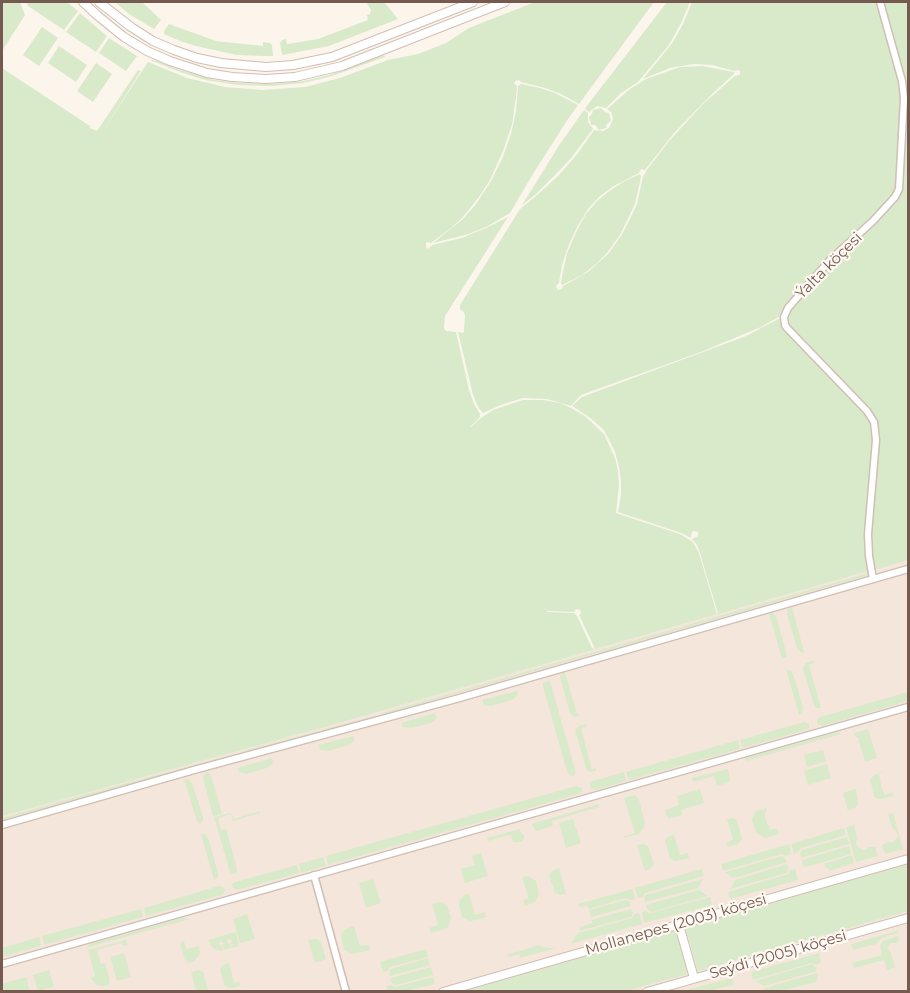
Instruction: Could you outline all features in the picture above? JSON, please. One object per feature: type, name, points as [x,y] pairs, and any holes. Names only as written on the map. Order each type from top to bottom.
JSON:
[{"type":"street","points":[[83,2],[114,30],[147,51],[207,73],[249,78],[279,78],[342,66],[505,2]]},
{"type":"street","points":[[99,2],[153,41],[209,61],[249,67],[306,63],[332,57],[473,2]]},
{"type":"street","name":"Ýalta köçesi","points":[[873,579],[868,534],[876,440],[874,422],[867,411],[787,328],[784,317],[788,308],[809,284],[873,221],[895,196],[898,189],[904,98],[902,81],[880,2]]},
{"type":"street","points":[[447,11],[451,23]]},
{"type":"street","points":[[147,51],[153,41]]},
{"type":"street","points":[[279,66],[279,78]]},
{"type":"street","points":[[2,825],[96,797],[456,699],[909,568]]},
{"type":"street","points":[[2,964],[909,707]]},
{"type":"street","name":"Mollanepes (2003) köçesi","points":[[443,992],[909,859]]},
{"type":"street","points":[[314,875],[346,992]]},
{"type":"street","name":"Seýdi (2005) köçesi","points":[[647,992],[909,918]]},
{"type":"street","points":[[679,924],[694,978]]},
{"type":"shaded area","points":[[908,559],[908,991],[2,992],[2,814]]},
{"type":"green space","points":[[2,2],[20,2],[25,15],[2,51]]},
{"type":"green space","points":[[26,2],[67,2],[78,11],[64,30],[28,6]]},
{"type":"green space","points":[[115,2],[142,2],[161,20],[154,29],[129,14]]},
{"type":"green space","points":[[366,2],[384,2],[398,19],[329,46],[282,55],[280,43],[282,40],[286,39],[287,44],[318,39],[368,20],[367,15],[371,10]]},
{"type":"green space","points":[[535,2],[654,2],[579,104],[545,88],[519,80],[515,81],[514,84],[517,86],[512,125],[490,180],[462,218],[431,243],[426,243],[428,249],[432,245],[462,238],[508,217],[445,316],[446,331],[456,332],[469,390],[480,414],[480,417],[470,427],[493,410],[523,400],[560,403],[585,416],[604,434],[615,458],[619,485],[616,513],[680,534],[693,542],[699,553],[717,614],[595,649],[579,615],[580,610],[576,609],[574,612],[547,611],[574,613],[593,650],[2,816],[2,68],[97,131],[138,70],[141,71],[101,134],[148,62],[187,78],[225,87],[263,90],[305,87],[340,78],[388,60],[418,54],[446,43],[469,28]]},
{"type":"green space","points":[[667,2],[690,2],[669,45],[638,82],[621,93],[606,108],[597,106],[589,112],[585,109],[586,107]]},
{"type":"green space","points":[[692,2],[878,2],[902,98],[898,185],[892,196],[782,315],[761,327],[701,352],[581,395],[571,406],[547,399],[523,398],[483,413],[473,395],[458,332],[463,333],[464,331],[465,315],[460,305],[520,209],[559,175],[594,130],[603,131],[609,128],[613,119],[611,112],[607,109],[630,89],[646,79],[680,67],[702,66],[734,72],[674,133],[645,170],[641,169],[639,173],[612,187],[588,209],[577,227],[562,265],[559,283],[556,286],[558,290],[562,289],[563,286],[588,272],[608,254],[621,236],[637,204],[646,171],[669,141],[704,103],[735,76],[740,75],[738,70],[694,64],[670,68],[643,79],[673,42]]},
{"type":"green space","points":[[882,2],[908,2],[908,560],[874,570],[870,523],[876,422],[787,325],[786,314],[901,186],[905,98]]},
{"type":"green space","points":[[80,13],[107,36],[96,52],[66,32]]},
{"type":"green space","points":[[169,24],[216,41],[263,46],[263,42],[270,43],[273,56],[237,55],[196,46],[164,34]]},
{"type":"green space","points":[[42,27],[58,38],[39,66],[23,55]]},
{"type":"green space","points":[[109,38],[137,56],[126,71],[99,53]]},
{"type":"green space","points":[[59,46],[87,65],[76,82],[48,63]]},
{"type":"green space","points":[[384,55],[385,57],[329,77],[303,83],[272,86],[238,85],[205,80],[150,60],[215,80],[272,84],[303,81],[329,75]]},
{"type":"green space","points":[[96,63],[112,74],[93,102],[77,91]]},
{"type":"green space","points":[[521,84],[555,93],[578,105],[510,213],[469,234],[433,243],[463,219],[491,181],[511,134],[518,86]]},
{"type":"green space","points":[[601,108],[609,113],[611,121],[606,128],[599,130],[595,125],[591,125],[589,117],[593,110]]},
{"type":"green space","points":[[584,110],[588,113],[588,122],[593,129],[557,173],[522,205],[560,144]]},
{"type":"green space","points":[[640,174],[635,204],[620,235],[596,264],[582,275],[562,285],[567,253],[586,214],[608,192]]},
{"type":"green space","points":[[782,317],[782,320],[864,412],[873,426],[866,540],[868,571],[718,614],[700,553],[692,539],[698,536],[698,532],[692,532],[691,538],[618,512],[621,480],[615,452],[604,430],[572,406],[582,397],[746,336]]},
{"type":"green space","points":[[868,573],[869,575],[382,715],[382,713]]},
{"type":"green space","points":[[792,607],[804,652],[802,653],[797,648],[787,614],[787,610]]},
{"type":"green space","points":[[769,613],[776,616],[786,652],[786,657],[782,659]]},
{"type":"green space","points":[[814,660],[814,663],[809,665],[821,708],[816,708],[814,705],[803,669],[805,664]]},
{"type":"green space","points":[[786,669],[791,671],[795,679],[803,708],[799,715]]},
{"type":"green space","points":[[565,672],[577,714],[580,716],[574,717],[570,713],[560,677]]},
{"type":"green space","points":[[550,681],[576,773],[573,777],[567,772],[542,683]]},
{"type":"green space","points":[[517,691],[518,695],[512,700],[491,706],[484,705],[482,700]]},
{"type":"green space","points":[[908,692],[908,701],[822,726],[817,724],[820,717]]},
{"type":"green space","points":[[435,713],[437,718],[431,723],[410,728],[402,727],[401,723]]},
{"type":"green space","points":[[378,716],[241,754],[243,751]]},
{"type":"green space","points":[[804,722],[809,724],[806,730],[743,748],[740,740]]},
{"type":"green space","points":[[586,724],[587,727],[581,729],[592,769],[596,768],[596,771],[592,772],[586,768],[575,730]]},
{"type":"green space","points":[[868,729],[877,758],[865,762],[858,738],[854,733]]},
{"type":"green space","points":[[838,732],[841,734],[746,761],[745,758]]},
{"type":"green space","points":[[353,736],[355,740],[349,745],[328,751],[320,750],[319,745]]},
{"type":"green space","points":[[738,740],[740,749],[629,780],[626,772]]},
{"type":"green space","points":[[823,750],[826,761],[807,767],[804,755]]},
{"type":"green space","points":[[238,753],[2,820],[2,818],[83,795]]},
{"type":"green space","points":[[272,758],[273,763],[267,768],[246,774],[239,772],[237,768]]},
{"type":"green space","points":[[827,764],[831,778],[808,785],[804,771]]},
{"type":"green space","points":[[728,769],[730,779],[728,783],[717,786],[714,776],[693,782],[692,778]]},
{"type":"green space","points":[[885,771],[879,774],[882,789],[885,795],[893,792],[894,796],[877,799],[874,796],[870,779],[874,775]]},
{"type":"green space","points":[[207,772],[211,775],[222,814],[213,816],[203,778]]},
{"type":"green space","points":[[624,772],[626,781],[595,790],[590,788],[593,781]]},
{"type":"green space","points":[[188,779],[192,783],[203,817],[200,824],[183,780]]},
{"type":"green space","points":[[576,786],[582,788],[579,794],[328,865],[326,856]]},
{"type":"green space","points":[[700,789],[704,803],[681,810],[682,815],[668,819],[665,810],[679,805],[677,796]]},
{"type":"green space","points":[[856,789],[858,804],[848,811],[843,793]]},
{"type":"green space","points":[[635,795],[639,800],[645,822],[644,827],[639,834],[625,838],[622,837],[635,833],[624,798]]},
{"type":"green space","points":[[599,804],[599,807],[552,821],[553,826],[536,831],[532,824]]},
{"type":"green space","points":[[766,808],[765,817],[770,830],[777,828],[779,834],[765,838],[756,833],[752,819],[756,811]]},
{"type":"green space","points":[[260,811],[260,813],[233,821],[231,814],[218,818],[221,830],[226,828],[237,869],[237,873],[232,874],[214,817],[231,813],[234,819]]},
{"type":"green space","points":[[893,813],[903,849],[885,854],[882,845],[894,842],[898,836],[892,828],[888,814]]},
{"type":"green space","points":[[573,819],[581,843],[566,848],[559,823]]},
{"type":"green space","points":[[727,819],[737,820],[742,839],[738,844],[727,847],[726,843],[733,840]]},
{"type":"green space","points":[[854,825],[857,847],[864,850],[875,847],[878,856],[856,862],[846,827]]},
{"type":"green space","points":[[844,828],[846,835],[801,848],[794,854],[791,844]]},
{"type":"green space","points":[[519,829],[524,836],[521,842],[513,842],[509,835],[488,841],[487,838]]},
{"type":"green space","points":[[201,834],[205,834],[209,840],[218,873],[214,880]]},
{"type":"green space","points":[[674,835],[680,855],[688,853],[689,858],[675,861],[670,859],[665,840]]},
{"type":"green space","points":[[847,837],[849,844],[801,858],[802,850]]},
{"type":"green space","points":[[789,844],[791,854],[786,856],[782,854],[723,871],[721,864]]},
{"type":"green space","points":[[637,845],[648,846],[654,864],[645,871]]},
{"type":"green space","points":[[849,846],[851,854],[806,867],[803,865],[802,860]]},
{"type":"green space","points":[[481,853],[488,876],[465,883],[461,869],[475,865],[472,856]]},
{"type":"green space","points":[[852,855],[854,863],[829,871],[825,867],[824,864]]},
{"type":"green space","points":[[782,856],[787,862],[734,878],[725,872]]},
{"type":"green space","points":[[323,857],[326,866],[301,873],[299,864]]},
{"type":"green space","points":[[787,864],[789,869],[787,873],[730,889],[735,880]]},
{"type":"green space","points":[[908,864],[908,911],[698,971],[685,927]]},
{"type":"green space","points":[[297,865],[299,873],[238,890],[233,888],[232,884],[235,882]]},
{"type":"green space","points":[[559,868],[566,894],[560,895],[555,893],[549,875]]},
{"type":"green space","points":[[702,869],[704,876],[645,893],[643,897],[638,898],[635,888]]},
{"type":"green space","points":[[795,869],[798,880],[730,899],[728,892],[788,874],[790,870]]},
{"type":"green space","points":[[528,876],[536,881],[539,894],[535,902],[525,906],[523,900],[528,899],[528,896],[522,877]]},
{"type":"green space","points":[[373,879],[381,903],[366,908],[359,883]]},
{"type":"green space","points":[[703,879],[698,888],[645,902],[646,895]]},
{"type":"green space","points":[[219,886],[225,890],[222,895],[146,916],[144,908]]},
{"type":"green space","points":[[633,889],[635,899],[626,898],[589,909],[588,906],[581,907],[578,904]]},
{"type":"green space","points":[[699,890],[708,896],[651,912],[647,909],[646,905]]},
{"type":"green space","points":[[469,893],[475,915],[485,912],[486,917],[471,921],[462,916],[459,901]]},
{"type":"green space","points":[[710,897],[712,905],[644,923],[642,912],[650,913]]},
{"type":"green space","points":[[626,900],[631,906],[591,917],[589,910]]},
{"type":"green space","points":[[439,902],[447,906],[451,917],[450,922],[447,928],[431,933],[429,928],[438,925],[432,904]]},
{"type":"green space","points":[[141,909],[143,917],[44,945],[42,936]]},
{"type":"green space","points":[[631,909],[633,913],[631,917],[579,931],[580,927],[592,923],[592,920]]},
{"type":"green space","points":[[639,913],[642,924],[570,944],[578,933],[632,918],[634,914]]},
{"type":"green space","points":[[247,914],[255,939],[240,943],[233,919]]},
{"type":"green space","points":[[182,918],[190,919],[86,948],[89,944]]},
{"type":"green space","points":[[354,926],[360,946],[369,945],[370,950],[352,954],[344,950],[341,935],[345,929]]},
{"type":"green space","points":[[676,930],[688,974],[626,991],[460,991]]},
{"type":"green space","points":[[897,931],[898,933],[881,938],[876,944],[853,950],[851,944]]},
{"type":"green space","points":[[236,932],[239,946],[232,948],[231,939],[227,942],[231,948],[224,950],[224,943],[221,941],[219,944],[223,950],[220,951],[213,948],[208,940]]},
{"type":"green space","points":[[898,936],[900,940],[897,943],[891,943],[888,947],[895,967],[887,970],[884,960],[854,968],[852,963],[882,955],[880,946],[883,941]]},
{"type":"green space","points":[[39,937],[41,946],[2,957],[2,948]]},
{"type":"green space","points":[[126,940],[128,945],[123,946],[121,943],[97,950],[101,964],[105,963],[110,981],[109,985],[96,985],[90,977],[95,976],[88,950]]},
{"type":"green space","points":[[308,940],[321,941],[326,959],[315,963]]},
{"type":"green space","points":[[184,941],[186,949],[199,946],[200,954],[194,962],[188,963],[185,960],[180,942]]},
{"type":"green space","points":[[538,945],[556,948],[520,958],[519,954],[510,957],[506,955],[519,951],[520,953],[520,951]]},
{"type":"green space","points":[[426,949],[428,957],[390,967],[383,972],[380,962]]},
{"type":"green space","points":[[124,953],[131,977],[117,981],[110,957]]},
{"type":"green space","points":[[819,953],[821,963],[816,965],[812,963],[753,980],[751,972]]},
{"type":"green space","points":[[428,958],[430,965],[390,976],[391,969]]},
{"type":"green space","points":[[229,963],[234,983],[239,982],[241,986],[230,988],[225,986],[220,970],[223,965]]},
{"type":"green space","points":[[812,964],[817,971],[764,986],[755,981]]},
{"type":"green space","points":[[431,967],[433,975],[396,985],[392,983],[391,978]]},
{"type":"green space","points":[[49,970],[54,987],[38,991],[33,975]]},
{"type":"green space","points":[[198,970],[203,972],[208,991],[196,991],[191,972]]},
{"type":"green space","points":[[817,973],[816,982],[781,991],[763,991],[765,988]]},
{"type":"green space","points":[[26,977],[30,991],[2,991],[2,984]]},
{"type":"green space","points":[[433,977],[435,984],[406,991],[388,991],[386,986],[395,987]]},
{"type":"green space","points":[[732,978],[734,985],[709,991],[682,991]]}]
